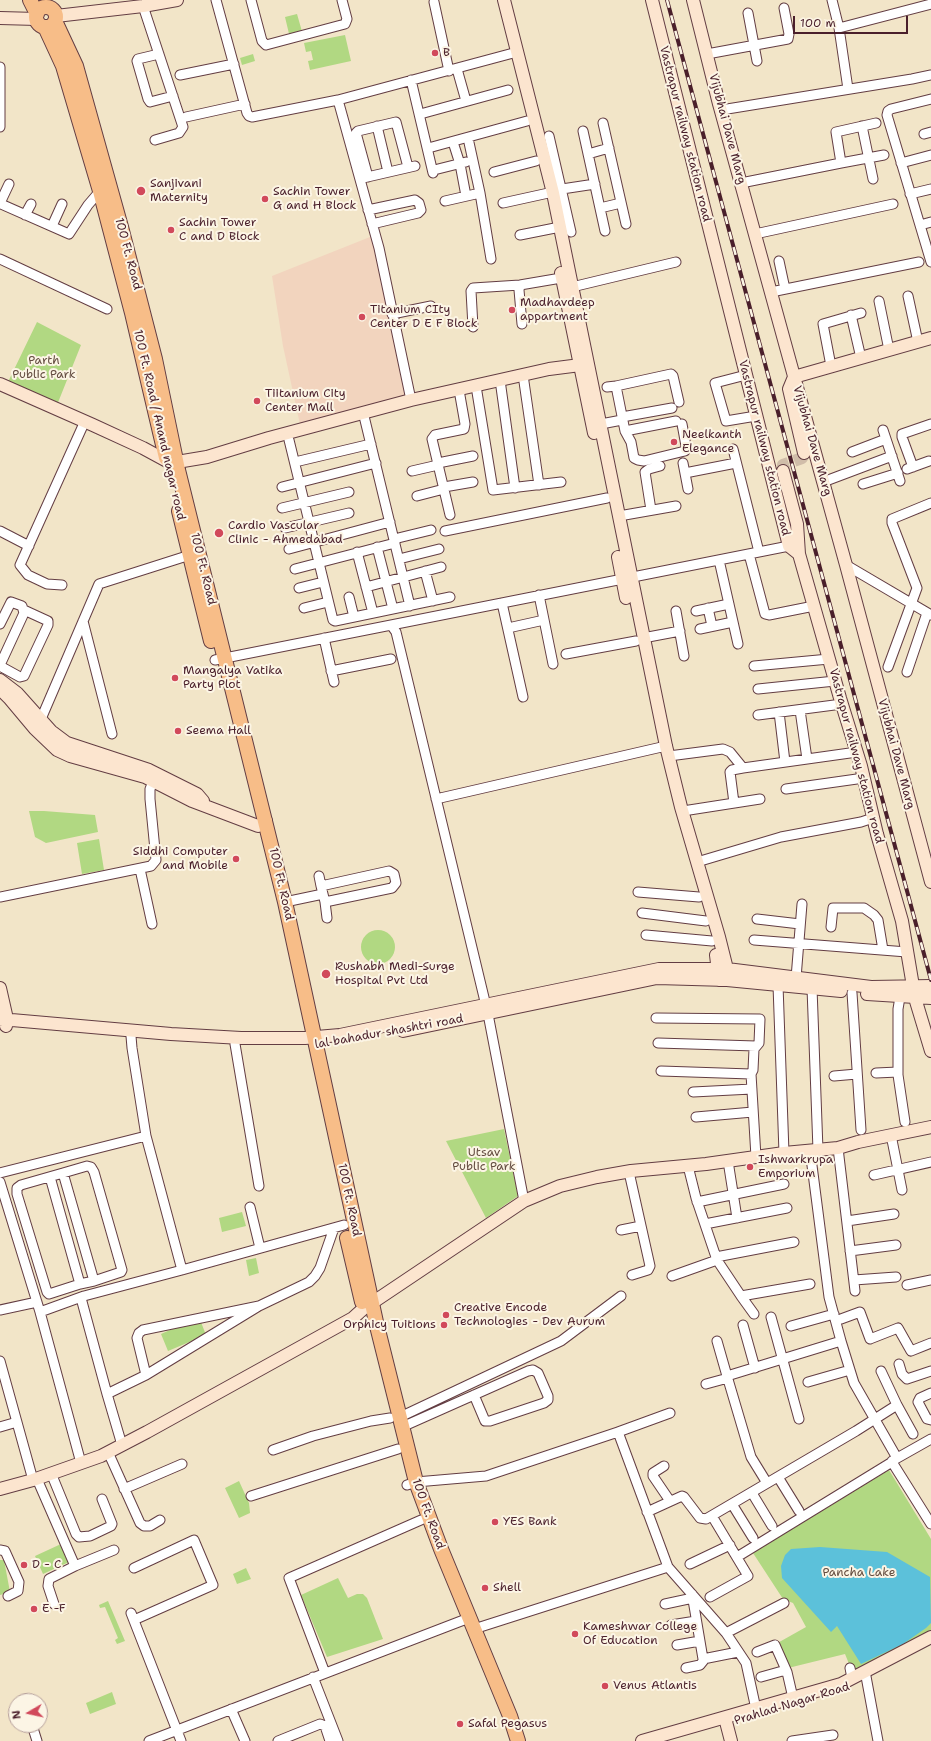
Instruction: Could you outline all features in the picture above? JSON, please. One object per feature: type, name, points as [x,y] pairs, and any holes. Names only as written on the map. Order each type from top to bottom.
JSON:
[{"type":"main road","name":"100 Ft. Road / Anand nagar road","points":[[30,0],[46,15],[63,66],[100,191],[172,462],[190,555],[220,659]]},
{"type":"main road","name":"100 Ft. Road","points":[[46,15],[69,47],[76,66],[121,227],[155,359],[172,462],[262,824],[285,902],[310,1042],[339,1226],[368,1306]]},
{"type":"main road","name":"100 Ft. Road","points":[[262,824],[301,1015],[310,1042],[368,1306],[421,1520],[510,1716],[518,1741]]},
{"type":"main road","name":"100 Ft. Road","points":[[397,1421],[398,1449],[468,1623],[509,1741]]},
{"type":"street","points":[[0,18],[144,6],[177,0]]},
{"type":"street","points":[[216,0],[245,104],[249,116],[252,117],[338,100],[513,53]]},
{"type":"street","points":[[251,0],[262,42],[266,45],[345,24],[347,19],[342,0]]},
{"type":"street","points":[[496,0],[555,191],[571,232]]},
{"type":"street","points":[[504,0],[513,53],[536,161],[555,191]]},
{"type":"street","name":"Vastrapur railway station road","points":[[652,0],[788,546],[799,554],[857,752],[873,818],[902,921],[914,992],[931,1051]]},
{"type":"street","name":"Vijubhai Dave Marg","points":[[693,0],[721,110],[794,377],[927,855],[931,882]]},
{"type":"street","points":[[832,0],[839,28],[848,89]]},
{"type":"street","points":[[434,2],[453,70],[466,101]]},
{"type":"street","points":[[839,28],[931,4]]},
{"type":"street","points":[[144,6],[173,96],[182,130],[179,133],[155,140]]},
{"type":"street","points":[[707,54],[789,38],[784,8]]},
{"type":"street","points":[[748,13],[757,61]]},
{"type":"street","points":[[159,54],[138,59],[137,61],[148,99],[152,102],[173,96]]},
{"type":"street","points":[[180,75],[234,64]]},
{"type":"street","points":[[0,67],[0,127]]},
{"type":"street","points":[[721,110],[931,75]]},
{"type":"street","points":[[411,80],[436,171],[473,160]]},
{"type":"street","points":[[424,113],[508,90]]},
{"type":"street","points":[[931,99],[888,111],[887,120],[931,262]]},
{"type":"street","points":[[338,100],[364,178]]},
{"type":"street","points":[[186,117],[245,104]]},
{"type":"street","points":[[432,147],[527,121]]},
{"type":"street","points":[[364,178],[412,167],[398,124],[395,122],[358,131],[356,133],[368,210],[411,400]]},
{"type":"street","points":[[603,123],[626,224]]},
{"type":"street","points":[[841,163],[836,132],[876,123]]},
{"type":"street","points":[[377,126],[388,172]]},
{"type":"street","points":[[862,126],[873,179]]},
{"type":"street","points":[[583,131],[605,231]]},
{"type":"street","points":[[549,136],[555,191],[556,228],[568,280],[607,498],[664,750],[706,921],[723,974]]},
{"type":"street","points":[[468,138],[480,193],[491,259]]},
{"type":"street","points":[[453,142],[460,164],[466,196]]},
{"type":"street","points":[[588,154],[609,148]]},
{"type":"street","points":[[741,183],[884,155]]},
{"type":"street","points":[[901,163],[931,156]]},
{"type":"street","points":[[494,172],[536,161]]},
{"type":"street","points":[[9,184],[0,200],[1,204],[69,234],[88,205],[100,191]]},
{"type":"street","points":[[502,203],[595,184]]},
{"type":"street","points":[[910,194],[931,189]]},
{"type":"street","points":[[445,201],[480,193]]},
{"type":"street","points":[[368,210],[415,200],[419,202],[421,210],[418,213],[372,224]]},
{"type":"street","points":[[600,208],[621,203]]},
{"type":"street","points":[[25,215],[31,204]]},
{"type":"street","points":[[52,226],[62,204]]},
{"type":"street","points":[[755,234],[893,204]]},
{"type":"street","points":[[920,225],[931,222]]},
{"type":"street","points":[[520,235],[556,228]]},
{"type":"street","points":[[0,259],[107,309]]},
{"type":"street","points":[[779,261],[786,289]]},
{"type":"street","points":[[473,327],[471,289],[568,280],[676,262]]},
{"type":"street","points":[[771,292],[919,262]]},
{"type":"street","points":[[520,285],[519,290],[522,324]]},
{"type":"street","points":[[908,296],[918,342]]},
{"type":"street","points":[[879,301],[889,350]]},
{"type":"street","points":[[392,314],[431,306]]},
{"type":"street","points":[[831,366],[823,324],[861,313]]},
{"type":"street","points":[[851,315],[861,358]]},
{"type":"street","points":[[804,453],[789,389],[794,377],[931,338]]},
{"type":"street","points":[[0,384],[85,421],[172,462],[207,457],[269,438],[411,400],[549,369],[584,365]]},
{"type":"street","points":[[584,365],[601,424],[619,516],[626,578]]},
{"type":"street","points":[[601,424],[622,418],[675,405],[673,376],[671,374],[611,386],[622,418],[625,431],[631,442],[634,458],[639,461],[644,461],[682,453],[685,451],[686,446],[679,423],[625,431]]},
{"type":"street","points":[[523,375],[539,485]]},
{"type":"street","points":[[746,376],[715,383],[726,421],[756,416]]},
{"type":"street","points":[[500,380],[515,488]]},
{"type":"street","points":[[476,386],[492,489],[495,491],[561,482]]},
{"type":"street","points":[[450,515],[432,441],[433,437],[460,431],[464,427],[459,390]]},
{"type":"street","points":[[363,412],[410,606]]},
{"type":"street","points":[[62,585],[47,584],[28,575],[20,565],[85,421]]},
{"type":"street","points":[[929,461],[910,468],[901,435],[931,424]]},
{"type":"street","points":[[852,452],[885,435],[899,477],[863,484]]},
{"type":"street","points":[[289,440],[333,620],[335,621],[450,598]]},
{"type":"street","points":[[295,462],[371,444]]},
{"type":"street","points":[[733,449],[759,552]]},
{"type":"street","points":[[412,471],[473,456]]},
{"type":"street","points":[[823,482],[892,456]]},
{"type":"street","points":[[282,487],[376,463]]},
{"type":"street","points":[[683,463],[688,489]]},
{"type":"street","points":[[685,473],[736,463]]},
{"type":"street","points":[[651,510],[645,472],[649,469],[660,466]]},
{"type":"street","points":[[783,471],[797,524],[799,554]]},
{"type":"street","points":[[416,496],[473,482]]},
{"type":"street","points":[[282,508],[349,492]]},
{"type":"street","points":[[445,531],[607,498]]},
{"type":"street","points":[[888,667],[911,603],[917,592],[917,584],[892,521],[897,516],[929,503],[931,513]]},
{"type":"street","points":[[619,516],[676,506]]},
{"type":"street","points":[[285,528],[349,513]]},
{"type":"street","points":[[289,549],[390,522]]},
{"type":"street","points":[[295,569],[377,547],[431,530]]},
{"type":"street","points":[[0,531],[28,546]]},
{"type":"street","points":[[220,659],[788,546]]},
{"type":"street","points":[[377,547],[393,609]]},
{"type":"street","points":[[399,559],[439,549]]},
{"type":"street","points":[[357,552],[373,613]]},
{"type":"street","points":[[749,554],[765,614],[769,615],[814,606]]},
{"type":"street","points":[[41,719],[99,584],[190,555]]},
{"type":"street","points":[[719,560],[738,644]]},
{"type":"street","points":[[846,565],[929,614],[907,672]]},
{"type":"street","points":[[366,587],[441,567]]},
{"type":"street","points":[[425,571],[433,601]]},
{"type":"street","points":[[299,588],[323,582]]},
{"type":"street","points":[[539,595],[553,664]]},
{"type":"street","points":[[349,597],[354,617]]},
{"type":"street","points":[[1,619],[11,602],[22,606],[24,610],[48,621],[48,625],[24,676],[20,677],[0,666],[24,610]]},
{"type":"street","points":[[304,608],[328,602]]},
{"type":"street","points":[[502,603],[523,697]]},
{"type":"street","points":[[696,611],[729,604]]},
{"type":"street","points":[[708,608],[712,626]]},
{"type":"street","points":[[676,611],[684,656]]},
{"type":"street","points":[[508,628],[544,620]]},
{"type":"street","points":[[83,621],[112,734]]},
{"type":"street","points":[[700,629],[733,622]]},
{"type":"street","points":[[391,625],[396,632],[487,1010],[524,1200]]},
{"type":"street","points":[[566,654],[680,631]]},
{"type":"street","points":[[324,638],[334,682]]},
{"type":"street","points":[[331,671],[391,659]]},
{"type":"street","points":[[754,666],[829,659]]},
{"type":"street","points":[[0,680],[17,693],[57,736],[67,743],[155,777],[192,801],[262,824]]},
{"type":"street","points":[[758,689],[835,681]]},
{"type":"street","points":[[0,689],[57,750],[70,756],[155,777]]},
{"type":"street","points":[[758,715],[842,704]]},
{"type":"street","points":[[800,710],[807,759]]},
{"type":"street","points":[[778,712],[785,762]]},
{"type":"street","points":[[436,798],[664,750],[723,749],[730,752],[743,768]]},
{"type":"street","points":[[664,750],[697,862],[723,974]]},
{"type":"street","points":[[734,803],[730,772],[732,770],[857,752]]},
{"type":"street","points":[[0,897],[151,866],[156,860],[150,799],[155,777]]},
{"type":"street","points":[[786,789],[864,778]]},
{"type":"street","points":[[683,811],[760,799]]},
{"type":"street","points":[[697,862],[782,837],[860,822],[873,818]]},
{"type":"street","points":[[140,868],[152,924]]},
{"type":"street","points":[[285,902],[323,894],[359,895],[392,888],[396,883],[394,874],[389,871],[356,878],[323,894]]},
{"type":"street","points":[[319,876],[327,918]]},
{"type":"street","points":[[356,878],[359,895]]},
{"type":"street","points":[[638,892],[700,897]]},
{"type":"street","points":[[796,978],[802,904]]},
{"type":"street","points":[[831,927],[833,908],[864,908],[878,920],[883,950]]},
{"type":"street","points":[[642,913],[706,921]]},
{"type":"street","points":[[757,919],[800,924]]},
{"type":"street","points":[[646,936],[712,941]]},
{"type":"street","points":[[754,940],[907,952]]},
{"type":"street","points":[[723,974],[778,985],[900,997],[931,986]]},
{"type":"street","points":[[182,1270],[146,1136],[132,1034],[310,1042],[340,1035],[487,1010],[657,978],[723,974],[796,978],[914,992],[931,998]]},
{"type":"street","points":[[778,985],[784,1153]]},
{"type":"street","points":[[0,988],[3,1022]]},
{"type":"street","points":[[812,988],[814,1150],[829,1297],[837,1316],[841,1341],[854,1383],[931,1524]]},
{"type":"street","points":[[852,992],[861,1130]]},
{"type":"street","points":[[900,997],[898,1009],[898,1072],[905,1122]]},
{"type":"street","points":[[656,1018],[758,1018],[760,1022],[760,1042],[754,1049],[753,1070],[751,1074],[756,1157]]},
{"type":"street","name":"lal bahadur shashtri road","points":[[3,1022],[102,1033],[132,1034],[235,1044],[310,1042]]},
{"type":"street","points":[[658,1043],[756,1046]]},
{"type":"street","points":[[235,1044],[259,1186]]},
{"type":"street","points":[[661,1071],[751,1074]]},
{"type":"street","points":[[876,1073],[898,1072]]},
{"type":"street","points":[[834,1076],[857,1074]]},
{"type":"street","points":[[693,1092],[752,1089]]},
{"type":"street","points":[[696,1117],[754,1112]]},
{"type":"street","points":[[0,1489],[81,1463],[122,1445],[353,1318],[368,1306],[524,1200],[560,1186],[597,1177],[629,1172],[838,1148],[858,1142],[931,1127]]},
{"type":"street","points":[[891,1135],[902,1190]]},
{"type":"street","points":[[0,1173],[146,1136]]},
{"type":"street","points":[[838,1148],[855,1291]]},
{"type":"street","points":[[52,1160],[66,1234],[87,1283]]},
{"type":"street","points":[[728,1161],[737,1218]]},
{"type":"street","points":[[874,1175],[931,1162]]},
{"type":"street","points":[[87,1166],[91,1167],[94,1172],[122,1270],[121,1272],[87,1283],[49,1294],[47,1292],[18,1194],[17,1188],[21,1185],[87,1166]]},
{"type":"street","points":[[688,1166],[697,1202],[717,1258],[754,1314]]},
{"type":"street","points":[[629,1172],[650,1266],[648,1270],[632,1274]]},
{"type":"street","points":[[56,1175],[79,1230],[90,1294]]},
{"type":"street","points":[[0,1182],[40,1312],[81,1463]]},
{"type":"street","points":[[697,1202],[784,1184]]},
{"type":"street","points":[[250,1207],[260,1248]]},
{"type":"street","points":[[704,1224],[787,1208]]},
{"type":"street","points":[[847,1221],[894,1214]]},
{"type":"street","points":[[40,1312],[90,1294],[339,1226]]},
{"type":"street","points":[[107,1394],[146,1375],[259,1306],[309,1282],[320,1268],[339,1226]]},
{"type":"street","points":[[621,1230],[641,1226]]},
{"type":"street","points":[[66,1234],[79,1230]]},
{"type":"street","points":[[672,1276],[717,1258],[794,1242]]},
{"type":"street","points":[[850,1251],[896,1245]]},
{"type":"street","points":[[854,1280],[896,1277]]},
{"type":"street","points":[[907,1285],[931,1280]]},
{"type":"street","points":[[741,1296],[810,1284]]},
{"type":"street","points":[[397,1421],[561,1341],[621,1296]]},
{"type":"street","points":[[81,1298],[122,1445]]},
{"type":"street","points":[[0,1310],[37,1302]]},
{"type":"street","points":[[146,1375],[137,1338],[139,1333],[143,1330],[259,1306]]},
{"type":"street","points":[[791,1326],[860,1312],[870,1339],[898,1328],[911,1351],[931,1343]]},
{"type":"street","points":[[771,1317],[799,1419]]},
{"type":"street","points":[[743,1326],[755,1368]]},
{"type":"street","points":[[717,1341],[751,1457],[767,1483]]},
{"type":"street","points":[[706,1384],[841,1341]]},
{"type":"street","points":[[0,1362],[35,1479],[76,1566]]},
{"type":"street","points":[[899,1364],[902,1374],[907,1379],[931,1370]]},
{"type":"street","points":[[273,1450],[313,1436],[371,1421],[397,1421],[474,1395],[533,1370],[538,1373],[548,1396],[548,1400],[544,1403],[490,1421],[485,1420],[474,1395]]},
{"type":"street","points":[[808,1382],[850,1370]]},
{"type":"street","points":[[881,1371],[897,1405],[914,1434]]},
{"type":"street","points":[[931,1393],[920,1398],[918,1402],[927,1419],[931,1420]]},
{"type":"street","points":[[647,1512],[679,1496],[684,1497],[700,1518],[706,1519],[897,1405]]},
{"type":"street","points":[[411,1484],[486,1476],[670,1413]]},
{"type":"street","points":[[0,1427],[17,1422]]},
{"type":"street","points":[[618,1432],[668,1567],[726,1633],[738,1652],[748,1669],[756,1709]]},
{"type":"street","points":[[738,1557],[931,1439]]},
{"type":"street","points":[[251,1496],[398,1449]]},
{"type":"street","points":[[108,1452],[140,1523],[144,1526],[150,1526],[160,1520]]},
{"type":"street","points":[[124,1489],[182,1464]]},
{"type":"street","points":[[664,1466],[653,1473],[653,1476],[670,1501]]},
{"type":"street","points":[[52,1473],[76,1534],[79,1537],[90,1536],[111,1526],[112,1524],[102,1499]]},
{"type":"street","points":[[778,1477],[799,1511]]},
{"type":"street","points":[[752,1492],[772,1526]]},
{"type":"street","points":[[732,1504],[753,1538]]},
{"type":"street","points":[[710,1597],[748,1576],[738,1557],[712,1516]]},
{"type":"street","points":[[325,1673],[289,1578],[421,1520]]},
{"type":"street","points":[[134,1568],[194,1540],[212,1585],[133,1617],[181,1741]]},
{"type":"street","points":[[690,1564],[730,1545]]},
{"type":"street","points":[[0,1550],[5,1551],[19,1582],[18,1590],[8,1596]]},
{"type":"street","points":[[54,1604],[48,1586],[49,1579],[114,1550]]},
{"type":"street","points":[[149,1741],[313,1677],[468,1623],[668,1567]]},
{"type":"street","points":[[666,1604],[692,1596]]},
{"type":"street","points":[[692,1596],[704,1660]]},
{"type":"street","points":[[726,1633],[784,1603]]},
{"type":"street","points":[[671,1625],[696,1621]]},
{"type":"street","points":[[642,1741],[726,1721],[756,1709],[841,1684],[851,1673],[865,1675],[931,1637]]},
{"type":"street","points":[[677,1645],[700,1641]]},
{"type":"street","points":[[757,1652],[775,1645],[786,1670],[793,1698]]},
{"type":"street","name":"Prahlad Nagar Road","points":[[670,1741],[726,1721],[844,1690],[865,1675],[931,1646]]},
{"type":"street","points":[[686,1668],[700,1665],[704,1660],[738,1652]]},
{"type":"street","points":[[761,1677],[786,1670]]},
{"type":"street","points":[[865,1675],[878,1741]]},
{"type":"street","points":[[313,1677],[338,1741]]},
{"type":"street","points":[[231,1709],[245,1741]]},
{"type":"street","points":[[726,1721],[730,1741]]},
{"type":"street","points":[[278,1741],[320,1724],[325,1726],[330,1741]]},
{"type":"street","points":[[792,1741],[833,1735]]},
{"type":"shaded area","points":[[375,235],[411,400],[301,429],[283,346],[272,276]]},
{"type":"green space","points":[[297,14],[303,35],[290,38],[285,17]]},
{"type":"green space","points":[[345,35],[351,61],[310,70],[308,61],[313,60],[311,51],[306,52],[304,43]]},
{"type":"green space","points":[[253,54],[255,61],[242,65],[240,58]]},
{"type":"green space","name":"Parth Public Park","points":[[37,322],[81,345],[57,405],[8,382]]},
{"type":"green space","points":[[29,811],[95,815],[98,832],[46,843],[35,837]]},
{"type":"green space","points":[[99,839],[104,870],[82,874],[77,843]]},
{"type":"green space","points":[[381,930],[390,935],[394,940],[394,954],[390,959],[385,963],[375,964],[371,963],[362,954],[361,944],[362,940],[371,931]]},
{"type":"green space","name":"Utsav Public Park","points":[[504,1129],[518,1196],[486,1218],[446,1141]]},
{"type":"green space","points":[[242,1212],[246,1226],[222,1232],[219,1218]]},
{"type":"green space","points":[[256,1258],[259,1273],[249,1276],[246,1260]]},
{"type":"green space","points":[[199,1317],[206,1335],[168,1351],[161,1334]]},
{"type":"green space","name":"Pancha Lake","points":[[889,1470],[931,1539],[931,1638],[854,1676],[845,1654],[784,1669],[774,1645],[806,1627],[793,1603],[783,1599],[753,1553]]},
{"type":"green space","points":[[239,1481],[249,1503],[250,1513],[239,1518],[225,1488]]},
{"type":"green space","points":[[61,1544],[69,1562],[43,1574],[35,1556]]},
{"type":"green space","points":[[0,1560],[4,1560],[10,1592],[0,1595]]},
{"type":"green space","points":[[246,1568],[251,1579],[237,1584],[233,1574]]},
{"type":"green space","points":[[338,1578],[348,1598],[357,1594],[363,1594],[367,1598],[383,1639],[327,1657],[301,1595]]},
{"type":"green space","points":[[108,1601],[125,1641],[117,1644],[115,1640],[118,1638],[105,1607],[100,1608],[99,1605]]},
{"type":"green space","points":[[112,1692],[116,1704],[90,1714],[86,1703]]},
{"type":"water","points":[[820,1547],[887,1552],[930,1577],[931,1623],[903,1644],[861,1664],[837,1626],[831,1632],[782,1578],[781,1566],[785,1555],[791,1549]]},
{"type":"tunnel","points":[[783,471],[783,465],[802,458],[804,453]]},
{"type":"railway","points":[[667,0],[931,980]]},
{"type":"place","name":"B","points":[[435,53]]},
{"type":"place","name":"Sanjivani Maternity","points":[[141,191]]},
{"type":"place","name":"Sachin Tower G and H Block","points":[[265,199]]},
{"type":"place","name":"Sachin Tower C and D Block","points":[[171,230]]},
{"type":"place","name":"Madhavdeep appartment","points":[[512,310]]},
{"type":"place","name":"Titanium CIty Center D E F Block","points":[[362,317]]},
{"type":"place","name":"Tiitanium City Center Mall","points":[[257,401]]},
{"type":"place","name":"Neelkanth Elegance","points":[[674,442]]},
{"type":"place","name":"Cardio Vascular Clinic - Ahmedabad","points":[[219,533]]},
{"type":"place","name":"Mangalya Vatika Party Plot","points":[[175,678]]},
{"type":"place","name":"Seema Hall","points":[[178,731]]},
{"type":"place","name":"Siddhi Computer and Mobile","points":[[236,859]]},
{"type":"place","name":"Rushabh Medi-Surge Hospital Pvt Ltd","points":[[326,974]]},
{"type":"place","name":"Ishwarkrupa Emporium","points":[[750,1167]]},
{"type":"place","name":"Creative Encode Technologies - Dev Aurum","points":[[446,1315]]},
{"type":"place","name":"Orphicy Tuitions","points":[[444,1325]]},
{"type":"place","name":"YES Bank","points":[[495,1522]]},
{"type":"place","name":"D - C","points":[[24,1565]]},
{"type":"place","name":"Shell","points":[[485,1588]]},
{"type":"place","name":"E -F","points":[[34,1609]]},
{"type":"place","name":"Kameshwar College Of Education","points":[[575,1634]]},
{"type":"place","name":"Venus Atlantis","points":[[605,1686]]},
{"type":"place","name":"Safal Pegasus","points":[[460,1724]]}]
